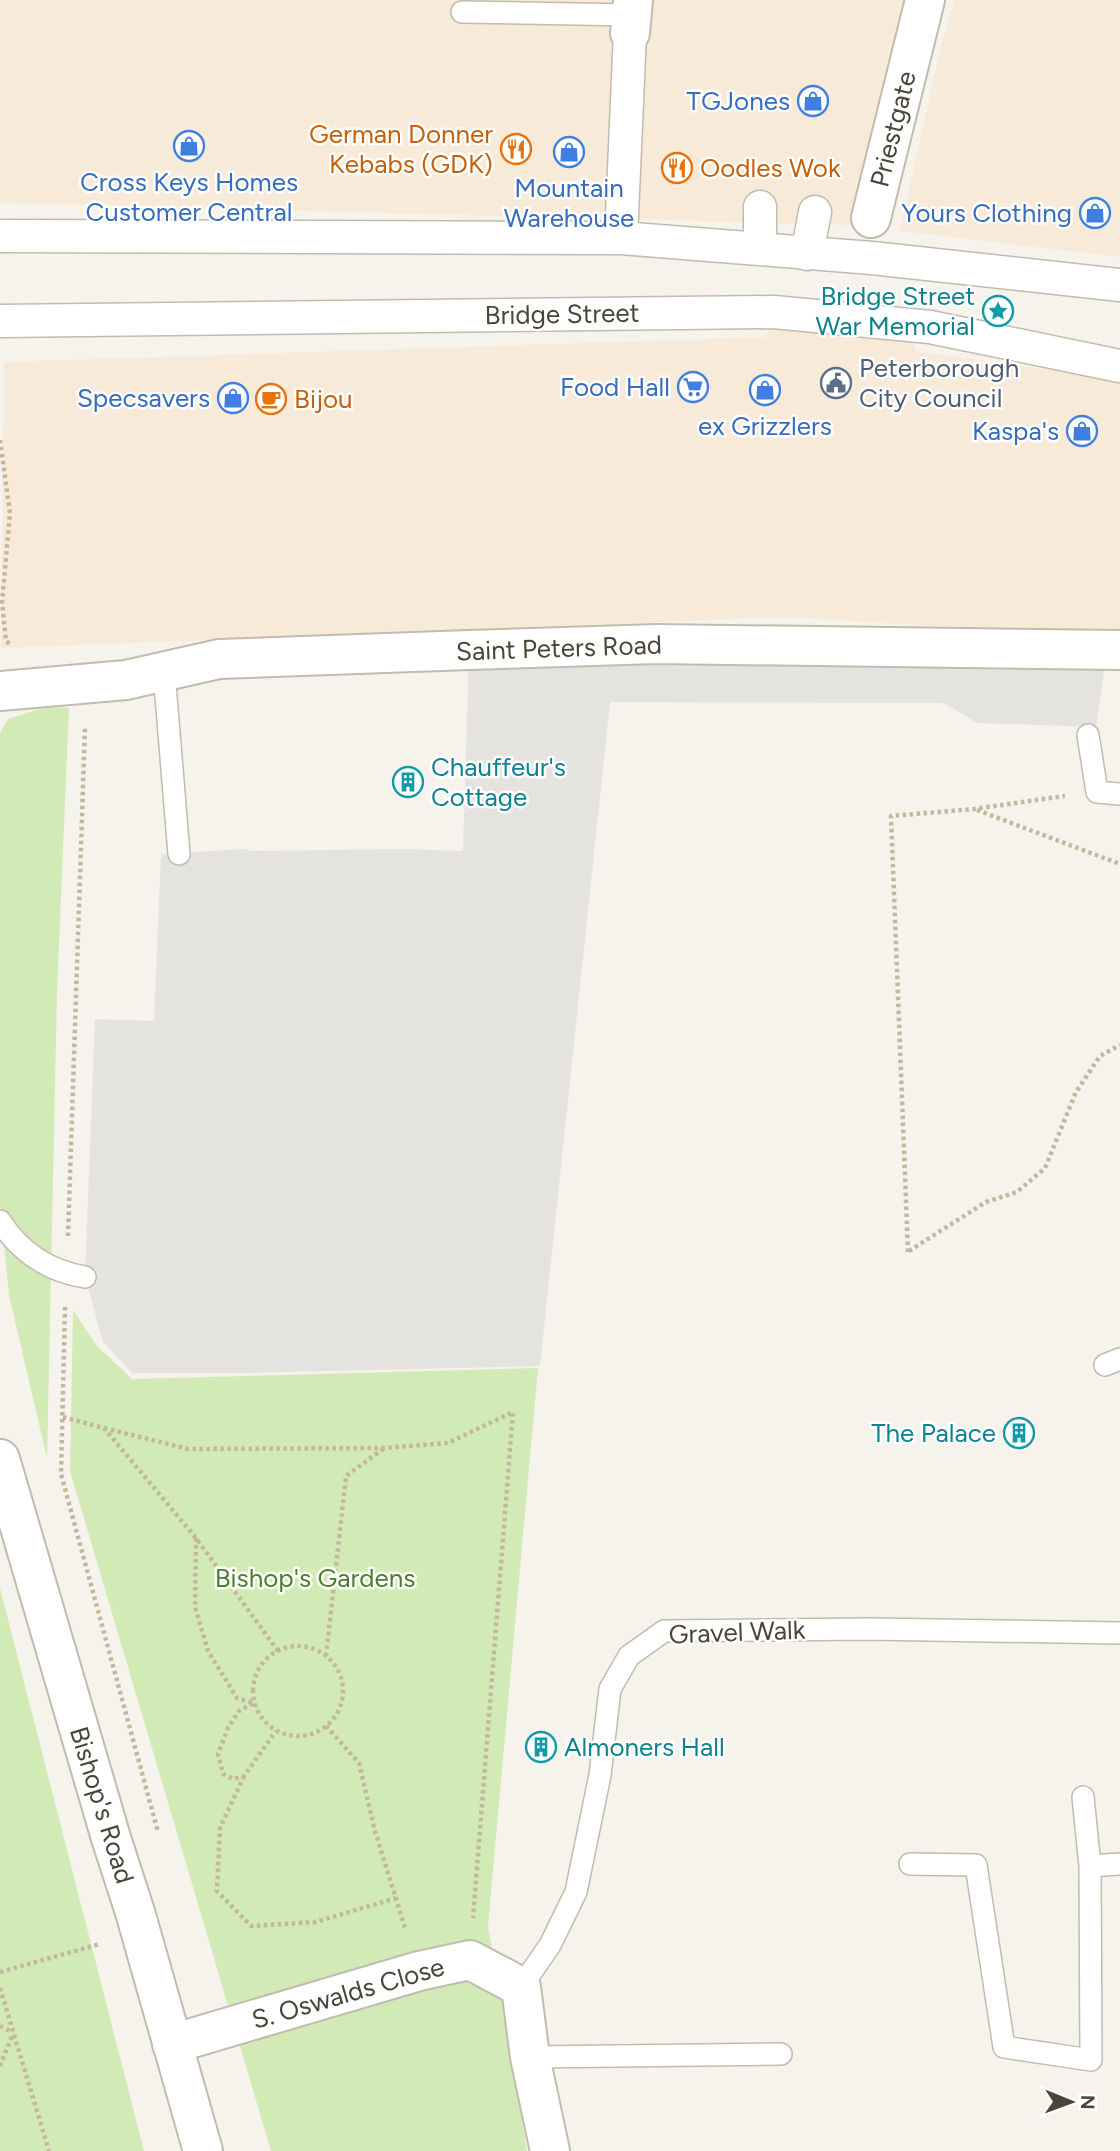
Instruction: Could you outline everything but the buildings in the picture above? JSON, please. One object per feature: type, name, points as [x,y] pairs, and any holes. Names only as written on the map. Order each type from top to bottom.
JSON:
[{"type":"street","name":"Priestgate","points":[[872,258],[872,218],[925,0]]},
{"type":"street","points":[[621,238],[632,16]]},
{"type":"street","points":[[760,207],[760,249]]},
{"type":"street","points":[[807,254],[815,212]]},
{"type":"street","points":[[0,236],[621,238],[872,258],[1120,285]]},
{"type":"street","name":"Bridge Street","points":[[0,321],[774,312],[930,327],[1120,366]]},
{"type":"street","name":"Saint Peters Road","points":[[0,691],[126,680],[219,659],[656,644],[1120,650]]},
{"type":"street","name":"Bishop's Road","points":[[0,1459],[135,1912],[202,2151]]},
{"type":"street","name":"S. Oswalds Close","points":[[172,2043],[419,1971],[470,1960],[521,1987]]},
{"type":"street","points":[[521,1987],[530,2057],[550,2151]]},
{"type":"lane","points":[[462,12],[632,16]]},
{"type":"lane","points":[[164,672],[179,854]]},
{"type":"lane","points":[[1088,735],[1097,792],[1120,794]]},
{"type":"lane","points":[[0,1221],[10,1237],[27,1253],[76,1275]]},
{"type":"lane","name":"Gravel Walk","points":[[521,1987],[550,1945],[576,1892],[600,1775],[610,1689],[629,1656],[664,1630],[869,1629],[1120,1633]]},
{"type":"lane","points":[[910,1864],[976,1865],[1004,2047],[1091,2060],[1090,1866],[1083,1797]]},
{"type":"lane","points":[[1090,1866],[1120,1864]]},
{"type":"lane","points":[[530,2057],[781,2054]]},
{"type":"path","points":[[0,440],[10,513],[2,602],[6,641],[17,647]]},
{"type":"path","points":[[86,682],[76,1275],[62,1417],[61,1474],[161,1842]]},
{"type":"path","points":[[1097,792],[974,809],[891,816],[908,1252],[986,1202],[1017,1192],[1045,1168],[1076,1092],[1100,1056],[1120,1045]]},
{"type":"path","points":[[974,809],[1120,864]]},
{"type":"path","points":[[62,1417],[188,1449],[384,1448],[447,1443],[513,1412],[470,1960]]},
{"type":"path","points":[[104,1429],[196,1538],[278,1651]]},
{"type":"path","points":[[326,1656],[346,1476],[384,1448]]},
{"type":"path","points":[[196,1538],[195,1607],[208,1651],[237,1698],[254,1703]]},
{"type":"path","points":[[302,1646],[315,1649],[335,1666],[341,1678],[341,1704],[326,1726],[315,1733],[289,1736],[276,1731],[259,1714],[254,1703],[252,1687],[257,1673],[265,1660],[278,1651],[302,1646]]},
{"type":"path","points":[[244,1776],[233,1779],[223,1774],[218,1754],[228,1728],[239,1711],[254,1703]]},
{"type":"path","points":[[326,1726],[359,1763],[375,1831],[419,1971]]},
{"type":"path","points":[[276,1731],[244,1776],[220,1828],[217,1891],[251,1926],[316,1922],[396,1898]]},
{"type":"path","points":[[0,1972],[25,1965]]},
{"type":"path","points":[[0,1988],[49,2151]]},
{"type":"path","points":[[0,2026],[13,2032]]},
{"type":"path","points":[[0,2066],[13,2032]]},
{"type":"shaded area","points":[[0,0],[908,0],[853,225],[0,203]]},
{"type":"shaded area","points":[[954,0],[1120,0],[1120,257],[900,231],[938,59]]},
{"type":"shaded area","points":[[773,315],[907,324],[916,351],[1120,380],[1120,637],[783,617],[1,648],[4,362],[766,337]]},
{"type":"shaded area","points":[[469,650],[1105,665],[1096,727],[977,723],[944,703],[610,702],[540,1366],[132,1373],[103,1342],[85,1277],[95,1019],[154,1021],[161,854],[245,849],[463,851]]},
{"type":"green space","points":[[46,707],[69,708],[57,992],[47,1458],[9,1295],[0,1205],[0,733],[8,719]]},
{"type":"green space","name":"Bishop's Gardens","points":[[73,1310],[96,1345],[132,1379],[538,1368],[488,1926],[527,2151],[271,2151],[70,1471]]},
{"type":"green space","points":[[0,1588],[144,2151],[0,2151]]},
{"type":"place","name":"TGJones","points":[[813,101]]},
{"type":"place","name":"Cross Keys Homes Customer Central","points":[[189,146]]},
{"type":"place","name":"German Donner Kebabs (GDK)","points":[[516,149]]},
{"type":"place","name":"Mountain Warehouse","points":[[569,152]]},
{"type":"place","name":"Oodles Wok","points":[[677,168]]},
{"type":"place","name":"Yours Clothing","points":[[1095,213]]},
{"type":"place","name":"Bridge Street War Memorial","points":[[998,311]]},
{"type":"place","name":"Peterborough City Council","points":[[836,383]]},
{"type":"place","name":"Food Hall","points":[[693,387]]},
{"type":"place","name":"ex Grizzlers","points":[[765,390]]},
{"type":"place","name":"Specsavers","points":[[233,398]]},
{"type":"place","name":"Bijou","points":[[271,399]]},
{"type":"place","name":"Kaspa's","points":[[1082,431]]},
{"type":"place","name":"Chauffeur's Cottage","points":[[408,782]]},
{"type":"place","name":"The Palace","points":[[1019,1433]]},
{"type":"place","name":"Almoners Hall","points":[[541,1747]]}]
